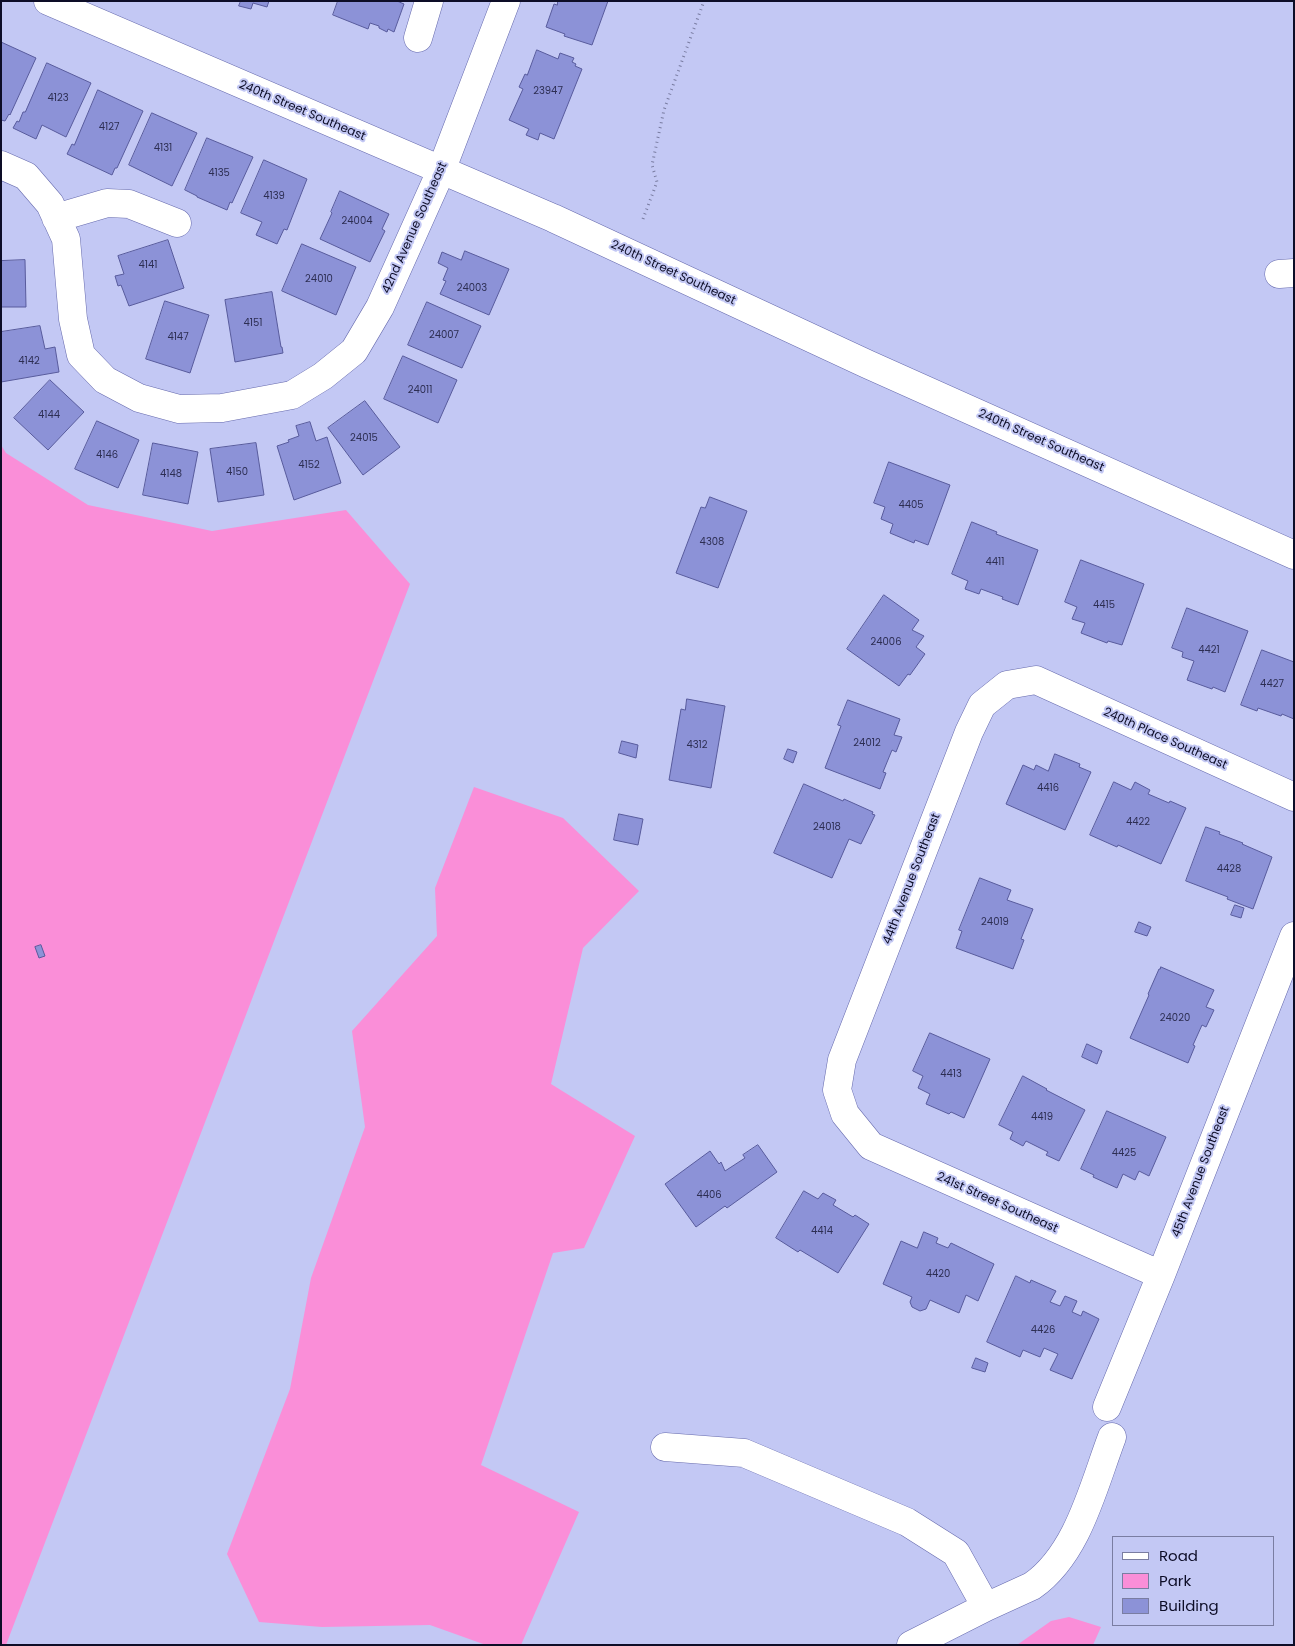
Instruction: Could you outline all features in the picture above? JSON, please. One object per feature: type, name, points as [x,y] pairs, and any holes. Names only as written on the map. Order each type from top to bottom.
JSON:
[{"type":"street","name":"240th Street Southeast","points":[[48,1],[553,218],[867,364],[1294,554]]},
{"type":"street","points":[[418,38],[429,1]]},
{"type":"street","name":"42nd Avenue Southeast","points":[[56,218],[66,238],[73,319],[81,355],[105,380],[139,398],[179,409],[222,408],[292,395],[322,376],[354,351],[380,307],[441,171],[506,1]]},
{"type":"street","points":[[1,165],[26,176],[50,204],[56,218],[106,203],[129,204],[177,223]]},
{"type":"street","name":"240th Place Southeast","points":[[1036,680],[1294,797]]},
{"type":"street","name":"44th Avenue Southeast","points":[[845,1114],[837,1090],[842,1060],[969,732],[982,705],[1007,685],[1036,680]]},
{"type":"street","name":"45th Avenue Southeast","points":[[1107,1407],[1294,936]]},
{"type":"street","name":"241st Street Southeast","points":[[845,1114],[871,1146],[1161,1275]]},
{"type":"street","points":[[911,1645],[1039,1581],[1066,1552],[1082,1518],[1112,1437]]},
{"type":"street","points":[[665,1447],[744,1453],[907,1522],[956,1553],[986,1607]]},
{"type":"path","points":[[643,218],[657,182],[652,165],[664,110],[704,1]]},
{"type":"green space","points":[[1,445],[6,453],[88,505],[212,531],[346,510],[410,584],[6,1645],[1,1645]]},
{"type":"green space","points":[[474,787],[563,818],[639,891],[583,948],[551,1084],[635,1136],[584,1248],[553,1253],[481,1465],[579,1512],[521,1645],[486,1645],[430,1625],[322,1627],[259,1622],[227,1554],[290,1389],[311,1278],[365,1127],[352,1031],[437,936],[435,888]]},
{"type":"green space","points":[[1069,1617],[1101,1627],[1093,1645],[1017,1645],[1051,1621]]},
{"type":"building","points":[[241,1],[269,1],[267,7],[253,3],[251,9],[239,6]]},
{"type":"building","points":[[338,1],[397,1],[404,4],[394,32],[388,29],[387,32],[379,28],[379,26],[370,23],[368,29],[333,15]]},
{"type":"building","points":[[558,1],[608,1],[592,45],[564,36],[565,34],[546,27],[554,4],[557,5]]},
{"type":"building","points":[[1,42],[36,58],[10,115],[5,121],[1,120]]},
{"type":"building","points":[[537,50],[558,59],[560,53],[574,58],[572,62],[576,64],[575,66],[582,69],[554,139],[540,133],[538,140],[526,135],[529,129],[509,120],[523,89],[519,87],[525,74],[527,75]]},
{"type":"building","points":[[47,63],[91,83],[66,137],[42,125],[36,139],[13,128],[17,121],[19,122],[23,112],[25,112]]},
{"type":"building","points":[[98,90],[143,111],[112,175],[67,154],[72,144],[74,145]]},
{"type":"building","points":[[152,113],[197,133],[172,186],[129,165]]},
{"type":"building","points":[[207,138],[253,157],[227,210],[185,190]]},
{"type":"building","points":[[264,160],[307,179],[287,230],[284,229],[277,244],[256,235],[262,222],[241,213]]},
{"type":"building","points":[[340,191],[389,214],[382,229],[385,231],[370,262],[320,239]]},
{"type":"building","points":[[168,240],[184,288],[129,306],[121,285],[118,286],[115,276],[124,274],[118,256]]},
{"type":"building","points":[[302,244],[356,267],[336,315],[282,291]]},
{"type":"building","points":[[465,251],[509,269],[489,315],[440,294],[446,281],[443,280],[448,268],[438,263],[442,252],[461,260]]},
{"type":"building","points":[[25,260],[26,307],[1,307],[1,261]]},
{"type":"building","points":[[272,292],[283,353],[235,362],[225,300]]},
{"type":"building","points":[[165,301],[209,315],[190,373],[146,359]]},
{"type":"building","points":[[427,302],[481,326],[462,368],[408,345]]},
{"type":"building","points":[[40,326],[45,349],[55,347],[59,372],[1,382],[1,332]]},
{"type":"building","points":[[403,356],[457,380],[438,423],[384,399]]},
{"type":"building","points":[[50,380],[84,412],[48,450],[14,418]]},
{"type":"building","points":[[365,401],[400,447],[363,475],[328,428]]},
{"type":"building","points":[[97,421],[139,440],[118,488],[75,469]]},
{"type":"building","points":[[310,422],[316,441],[327,437],[341,483],[294,500],[277,446],[299,436],[296,426]]},
{"type":"building","points":[[153,443],[198,452],[188,504],[143,495]]},
{"type":"building","points":[[256,443],[264,495],[218,502],[210,449]]},
{"type":"building","points":[[889,462],[950,485],[928,545],[915,540],[914,543],[890,533],[893,524],[881,519],[885,507],[874,503]]},
{"type":"building","points":[[710,497],[747,511],[718,588],[676,573],[701,507],[705,508]]},
{"type":"building","points":[[972,522],[997,532],[996,534],[1038,550],[1018,605],[981,589],[979,594],[965,589],[968,581],[952,574]]},
{"type":"building","points":[[1081,560],[1144,584],[1122,645],[1108,641],[1107,643],[1081,633],[1085,623],[1072,619],[1077,607],[1065,602]]},
{"type":"building","points":[[884,595],[919,620],[912,630],[924,636],[916,647],[925,654],[910,675],[908,674],[899,686],[847,649]]},
{"type":"building","points":[[1187,608],[1248,631],[1225,692],[1187,680],[1194,661],[1182,657],[1183,652],[1172,648]]},
{"type":"building","points":[[1262,650],[1294,662],[1294,719],[1282,714],[1281,716],[1258,708],[1257,711],[1241,705]]},
{"type":"building","points":[[687,699],[725,706],[711,788],[669,780],[681,709],[685,710]]},
{"type":"building","points":[[848,700],[900,719],[894,735],[902,737],[896,752],[892,750],[883,772],[886,773],[880,789],[825,768],[841,726],[838,725]]},
{"type":"building","points":[[622,741],[638,745],[636,758],[619,753]]},
{"type":"building","points":[[788,749],[797,752],[793,763],[784,759]]},
{"type":"building","points":[[1055,754],[1080,764],[1079,767],[1091,772],[1065,830],[1006,804],[1023,765],[1034,770],[1036,765],[1048,771]]},
{"type":"building","points":[[1114,782],[1131,790],[1135,782],[1150,790],[1148,794],[1186,808],[1161,864],[1090,835]]},
{"type":"building","points":[[804,784],[843,801],[844,799],[873,812],[872,814],[875,815],[861,844],[849,839],[832,878],[774,853]]},
{"type":"building","points":[[619,814],[643,819],[638,845],[614,840]]},
{"type":"building","points":[[1206,827],[1272,857],[1253,909],[1186,881]]},
{"type":"building","points":[[980,878],[1011,890],[1007,900],[1033,909],[1021,939],[1024,940],[1013,969],[956,948],[962,931],[959,930]]},
{"type":"building","points":[[1235,905],[1244,908],[1241,918],[1231,915]]},
{"type":"building","points":[[1139,922],[1151,927],[1147,936],[1135,932]]},
{"type":"building","points":[[41,945],[45,956],[39,958],[35,947]]},
{"type":"building","points":[[1161,967],[1214,990],[1206,1007],[1214,1010],[1206,1027],[1202,1025],[1193,1045],[1195,1046],[1188,1063],[1130,1038]]},
{"type":"building","points":[[930,1033],[990,1059],[964,1118],[926,1104],[930,1094],[918,1088],[923,1076],[913,1071]]},
{"type":"building","points":[[1087,1044],[1102,1051],[1097,1064],[1082,1057]]},
{"type":"building","points":[[1023,1076],[1085,1110],[1059,1161],[1046,1155],[1048,1152],[1026,1141],[1023,1146],[1010,1139],[1013,1132],[999,1125]]},
{"type":"building","points":[[1107,1111],[1166,1137],[1149,1176],[1139,1171],[1135,1180],[1123,1174],[1117,1188],[1081,1169]]},
{"type":"building","points":[[758,1145],[777,1172],[727,1208],[725,1206],[696,1227],[665,1184],[710,1151],[719,1164],[721,1162],[725,1171],[745,1158],[743,1155]]},
{"type":"building","points":[[804,1191],[818,1199],[823,1193],[836,1200],[833,1205],[869,1224],[838,1273],[776,1238]]},
{"type":"building","points":[[924,1232],[938,1238],[936,1243],[948,1248],[951,1243],[994,1264],[978,1301],[966,1295],[959,1313],[930,1300],[926,1309],[920,1311],[912,1307],[910,1302],[912,1297],[883,1284],[901,1241],[917,1248]]},
{"type":"building","points":[[1016,1276],[1030,1283],[1031,1280],[1056,1291],[1050,1302],[1060,1306],[1065,1296],[1077,1301],[1072,1312],[1081,1316],[1083,1311],[1099,1319],[1072,1379],[1050,1370],[1058,1354],[1044,1348],[1040,1357],[1023,1350],[1020,1357],[987,1342]]},
{"type":"building","points":[[976,1358],[988,1363],[985,1372],[972,1368]]}]
